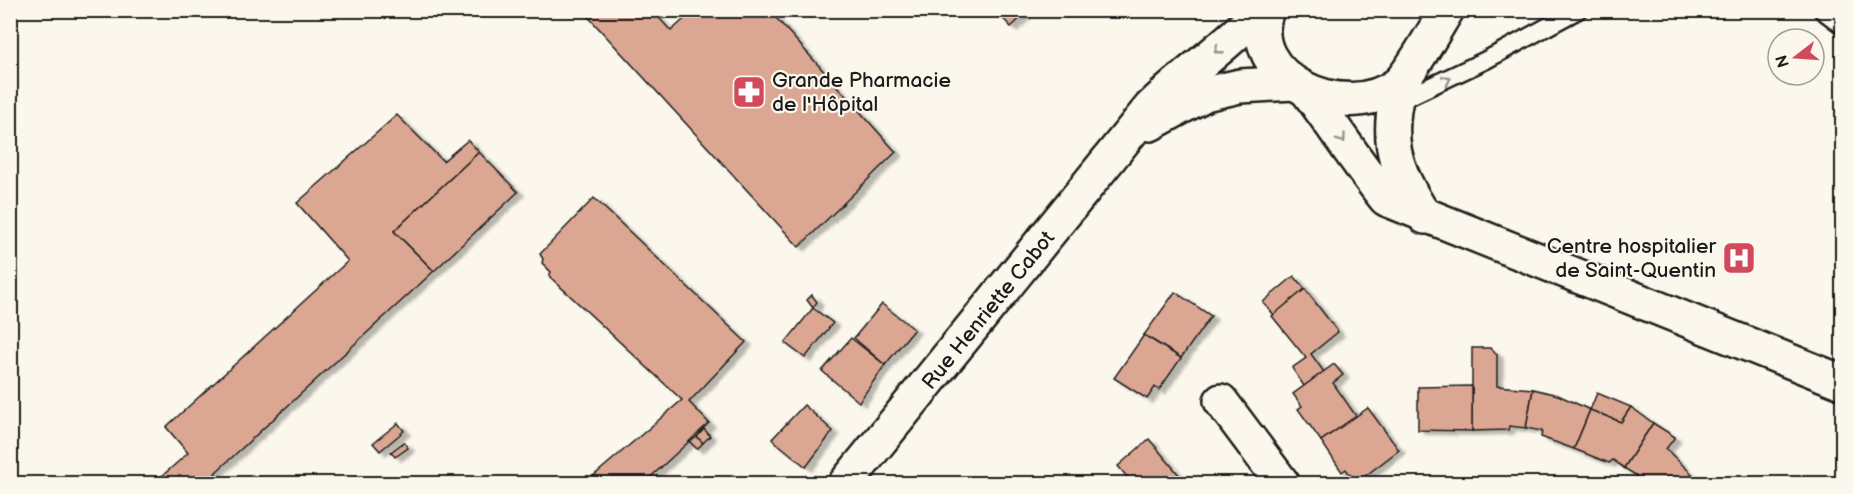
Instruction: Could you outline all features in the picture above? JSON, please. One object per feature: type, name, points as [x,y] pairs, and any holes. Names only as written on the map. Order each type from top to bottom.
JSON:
[{"type":"street","name":"Rue Henriette Cabot","points":[[845,483],[1131,135],[1151,107],[1185,74],[1218,50],[1261,10]]},
{"type":"street","points":[[1267,10],[1263,19],[1264,42],[1276,64],[1301,87],[1386,199],[1425,217],[1842,382]]},
{"type":"street","points":[[1425,217],[1404,186],[1392,141],[1385,95],[1447,10]]},
{"type":"street","name":"Rue Henriette Cabot","points":[[1131,135],[1205,94],[1240,86],[1301,87]]},
{"type":"street","points":[[1301,87],[1343,101],[1385,95]]},
{"type":"street","points":[[1221,401],[1282,483]]},
{"type":"lane","points":[[1385,95],[1486,60],[1578,10]]},
{"type":"lane","points":[[1822,10],[1842,25]]},
{"type":"building","name":"Grande Pharmacie de l'Hôpital","points":[[582,10],[652,10],[671,31],[694,10],[769,10],[896,152],[799,247]]},
{"type":"building","points":[[995,10],[1029,10],[1011,27]]},
{"type":"building","points":[[397,115],[443,161],[468,140],[479,152],[394,231],[434,271],[215,473],[225,484],[153,484],[188,453],[166,427],[348,261],[297,203]]},
{"type":"building","points":[[479,152],[518,192],[434,271],[394,231]]},
{"type":"building","points":[[594,198],[746,342],[689,402],[709,423],[643,484],[584,484],[682,400],[549,276],[551,272],[542,263],[543,259],[540,254]]},
{"type":"building","points":[[1294,276],[1305,289],[1274,315],[1263,302]]},
{"type":"building","points":[[1305,289],[1338,332],[1311,354],[1324,372],[1304,386],[1292,368],[1306,358],[1272,316]]},
{"type":"building","points":[[1175,292],[1211,316],[1181,358],[1144,335]]},
{"type":"building","points":[[812,295],[817,302],[813,308],[807,300]]},
{"type":"building","points":[[882,304],[914,329],[885,365],[854,338]]},
{"type":"building","points":[[813,308],[833,323],[805,358],[785,343]]},
{"type":"building","points":[[1144,335],[1181,358],[1159,390],[1155,387],[1147,399],[1114,378]]},
{"type":"building","points":[[851,338],[885,365],[859,402],[822,371]]},
{"type":"building","points":[[1472,348],[1490,348],[1497,355],[1497,386],[1533,389],[1526,428],[1509,426],[1508,430],[1472,431]]},
{"type":"building","points":[[1334,364],[1343,375],[1333,383],[1356,416],[1321,441],[1298,409],[1302,406],[1293,394]]},
{"type":"building","points":[[1472,386],[1472,431],[1418,430],[1418,387]]},
{"type":"building","points":[[1533,389],[1558,395],[1590,410],[1574,449],[1541,437],[1542,431],[1526,428]]},
{"type":"building","points":[[1597,393],[1631,407],[1621,422],[1590,410]]},
{"type":"building","points":[[804,405],[833,431],[806,467],[772,439]]},
{"type":"building","points":[[1631,407],[1653,423],[1624,468],[1613,460],[1609,463],[1574,449],[1590,410],[1621,422]]},
{"type":"building","points":[[1368,408],[1399,450],[1356,483],[1346,469],[1342,472],[1321,441]]},
{"type":"building","points":[[398,423],[404,431],[380,451],[373,443]]},
{"type":"building","points":[[1653,423],[1675,437],[1666,449],[1692,474],[1683,484],[1640,484],[1635,479],[1637,476],[1624,468]]},
{"type":"building","points":[[704,429],[710,436],[703,443],[697,437]]},
{"type":"building","points":[[697,437],[703,443],[697,449],[690,442]]},
{"type":"building","points":[[1149,439],[1185,482],[1183,484],[1133,484],[1118,466]]},
{"type":"building","points":[[404,442],[408,448],[395,457],[391,452]]},
{"type":"building","points":[[1692,474],[1702,484],[1683,484]]},
{"type":"place","name":"Grande Pharmacie de l'Hôpital","points":[[749,92]]},
{"type":"place","name":"Centre hospitalier de Saint-Quentin","points":[[1739,258]]}]
